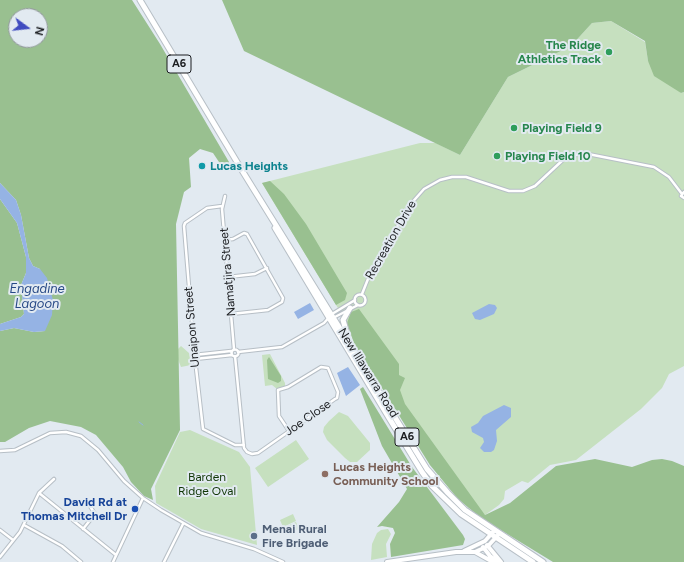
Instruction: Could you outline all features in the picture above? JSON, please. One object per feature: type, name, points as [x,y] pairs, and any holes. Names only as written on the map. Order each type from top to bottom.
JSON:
[{"type":"highway","name":"New Illawarra Road","points":[[140,0],[267,210],[285,247],[348,342],[427,469],[456,502],[495,535],[543,562]]},
{"type":"highway","points":[[348,342],[343,320],[350,308]]},
{"type":"highway","name":"New Illawarra Road","points":[[332,317],[422,472],[456,510],[533,562]]},
{"type":"street","name":"Recreation Drive","points":[[362,294],[370,274],[409,206],[424,189],[440,180],[452,177],[466,177],[509,191],[523,191],[535,186],[565,158],[583,153],[654,167],[670,177],[683,193],[682,196],[684,198]]},
{"type":"street","name":"Namatjira Street","points":[[225,196],[222,206],[232,314],[232,355]]},
{"type":"street","name":"Unaipon Street","points":[[222,206],[207,208],[185,223],[184,226],[194,355],[203,429],[235,445],[244,445]]},
{"type":"street","points":[[225,240],[233,239],[246,233],[283,296],[283,301],[273,308],[264,311],[232,314]]},
{"type":"street","points":[[228,277],[255,274],[267,268]]},
{"type":"street","points":[[194,355],[233,350],[238,352],[282,347],[332,317],[350,308],[362,305],[366,301],[365,298],[362,294],[357,295],[355,300],[332,317]]},
{"type":"street","points":[[355,300],[358,305]]},
{"type":"street","points":[[238,352],[235,356],[244,445]]},
{"type":"street","points":[[195,358],[235,356]]},
{"type":"street","name":"Joe Close","points":[[244,445],[249,453],[258,453],[289,431],[338,396],[332,374],[325,366],[278,390],[279,416],[289,431]]},
{"type":"street","points":[[0,451],[15,450],[50,433],[72,433],[90,442],[114,471],[143,498],[183,524],[201,533],[254,549],[283,562]]},
{"type":"street","points":[[0,557],[24,525],[39,493],[54,479]]},
{"type":"street","points":[[39,493],[116,555]]},
{"type":"street","points":[[112,562],[143,498]]},
{"type":"street","points":[[83,529],[95,514],[88,503]]},
{"type":"street","points":[[164,562],[183,524]]},
{"type":"street","points":[[24,525],[62,546],[81,562]]},
{"type":"street","points":[[0,530],[13,540]]},
{"type":"street","points":[[387,562],[418,560],[464,551],[495,535]]},
{"type":"street","points":[[475,552],[485,548],[495,535]]},
{"type":"street","points":[[482,542],[490,556],[500,562]]},
{"type":"street","points":[[464,551],[475,552],[493,562]]},
{"type":"green space","points":[[0,0],[132,0],[160,44],[229,162],[225,171],[213,153],[200,149],[189,158],[191,187],[184,192],[176,224],[180,430],[151,489],[153,500],[144,496],[131,482],[123,467],[96,435],[81,427],[50,421],[29,428],[5,442],[0,442],[0,331],[14,328],[34,332],[45,331],[40,269],[33,266],[29,258],[21,215],[16,200],[0,183]]},
{"type":"green space","points":[[222,0],[684,0],[684,92],[681,93],[654,76],[648,61],[645,41],[611,21],[592,23],[571,46],[508,77],[460,155],[244,51]]},
{"type":"green space","points":[[611,21],[645,42],[648,61],[681,93],[684,92],[684,366],[669,374],[662,388],[641,409],[576,460],[550,465],[528,483],[522,481],[505,491],[504,499],[499,505],[485,515],[458,499],[430,465],[354,343],[347,323],[262,183],[420,143],[436,143],[460,155],[508,77],[571,46],[592,23]]},
{"type":"green space","points":[[270,181],[284,194],[306,224],[347,293],[345,300],[336,305],[262,183]]},
{"type":"green space","points":[[0,199],[17,223],[26,257],[26,273],[21,285],[24,314],[21,317],[0,324]]},
{"type":"green space","points":[[359,309],[399,364],[399,375],[405,378],[400,390],[405,404],[485,515],[510,503],[556,466],[595,459],[632,467],[652,460],[662,459],[672,461],[684,466],[684,562],[553,562],[481,518],[458,499],[430,465],[354,343],[347,323],[351,312]]},
{"type":"green space","points":[[181,346],[189,353],[191,365],[181,367],[177,357],[177,350]]},
{"type":"green space","points":[[270,354],[285,383],[285,386],[277,389],[272,385],[265,386],[262,355]]},
{"type":"green space","points":[[269,357],[281,376],[281,381],[278,383],[268,379],[267,360]]},
{"type":"green space","points":[[363,387],[412,467],[463,535],[465,539],[463,545],[391,557],[390,544],[395,533],[393,528],[382,526],[377,527],[399,502],[407,489],[382,446],[360,389]]},
{"type":"green space","points":[[339,412],[348,416],[370,443],[370,450],[357,462],[350,462],[345,458],[327,440],[323,432],[324,427]]},
{"type":"green space","name":"Barden Ridge Oval","points":[[190,430],[239,452],[250,467],[257,545],[201,529],[156,503],[155,486],[180,432]]},
{"type":"green space","points":[[296,440],[309,459],[268,487],[255,468]]},
{"type":"green space","points":[[293,514],[296,521],[283,527],[280,520]]},
{"type":"green space","points":[[296,522],[299,529],[286,535],[283,528]]},
{"type":"green space","points":[[388,529],[391,534],[386,544],[387,557],[371,560],[372,544],[377,533],[381,530]]},
{"type":"water","name":"Engadine Lagoon","points":[[0,183],[16,200],[21,215],[29,258],[33,266],[40,269],[47,278],[53,300],[52,315],[45,331],[34,332],[14,328],[0,331],[0,324],[21,317],[24,314],[21,285],[26,273],[26,257],[17,223],[0,199]]},
{"type":"water","points":[[310,303],[314,310],[298,319],[294,312]]},
{"type":"water","points":[[489,304],[495,305],[497,308],[494,314],[480,320],[475,319],[472,313]]},
{"type":"water","points":[[348,367],[360,385],[346,396],[337,373]]},
{"type":"water","points":[[504,405],[511,408],[511,417],[496,430],[497,441],[494,450],[491,452],[484,452],[480,448],[484,442],[483,438],[472,432],[471,427],[478,423],[483,416]]},
{"type":"waterway","points":[[139,422],[143,425]]},
{"type":"place","name":"The Ridge Athletics Track","points":[[609,52]]},
{"type":"place","name":"Playing Field 9","points":[[514,128]]},
{"type":"place","name":"Playing Field 10","points":[[497,156]]},
{"type":"place","name":"Lucas Heights","points":[[202,166]]},
{"type":"place","name":"Lucas Heights Community School","points":[[325,474]]},
{"type":"place","name":"David Rd at Thomas Mitchell Dr","points":[[135,509]]},
{"type":"place","name":"Menai Rural Fire Brigade","points":[[254,536]]}]
